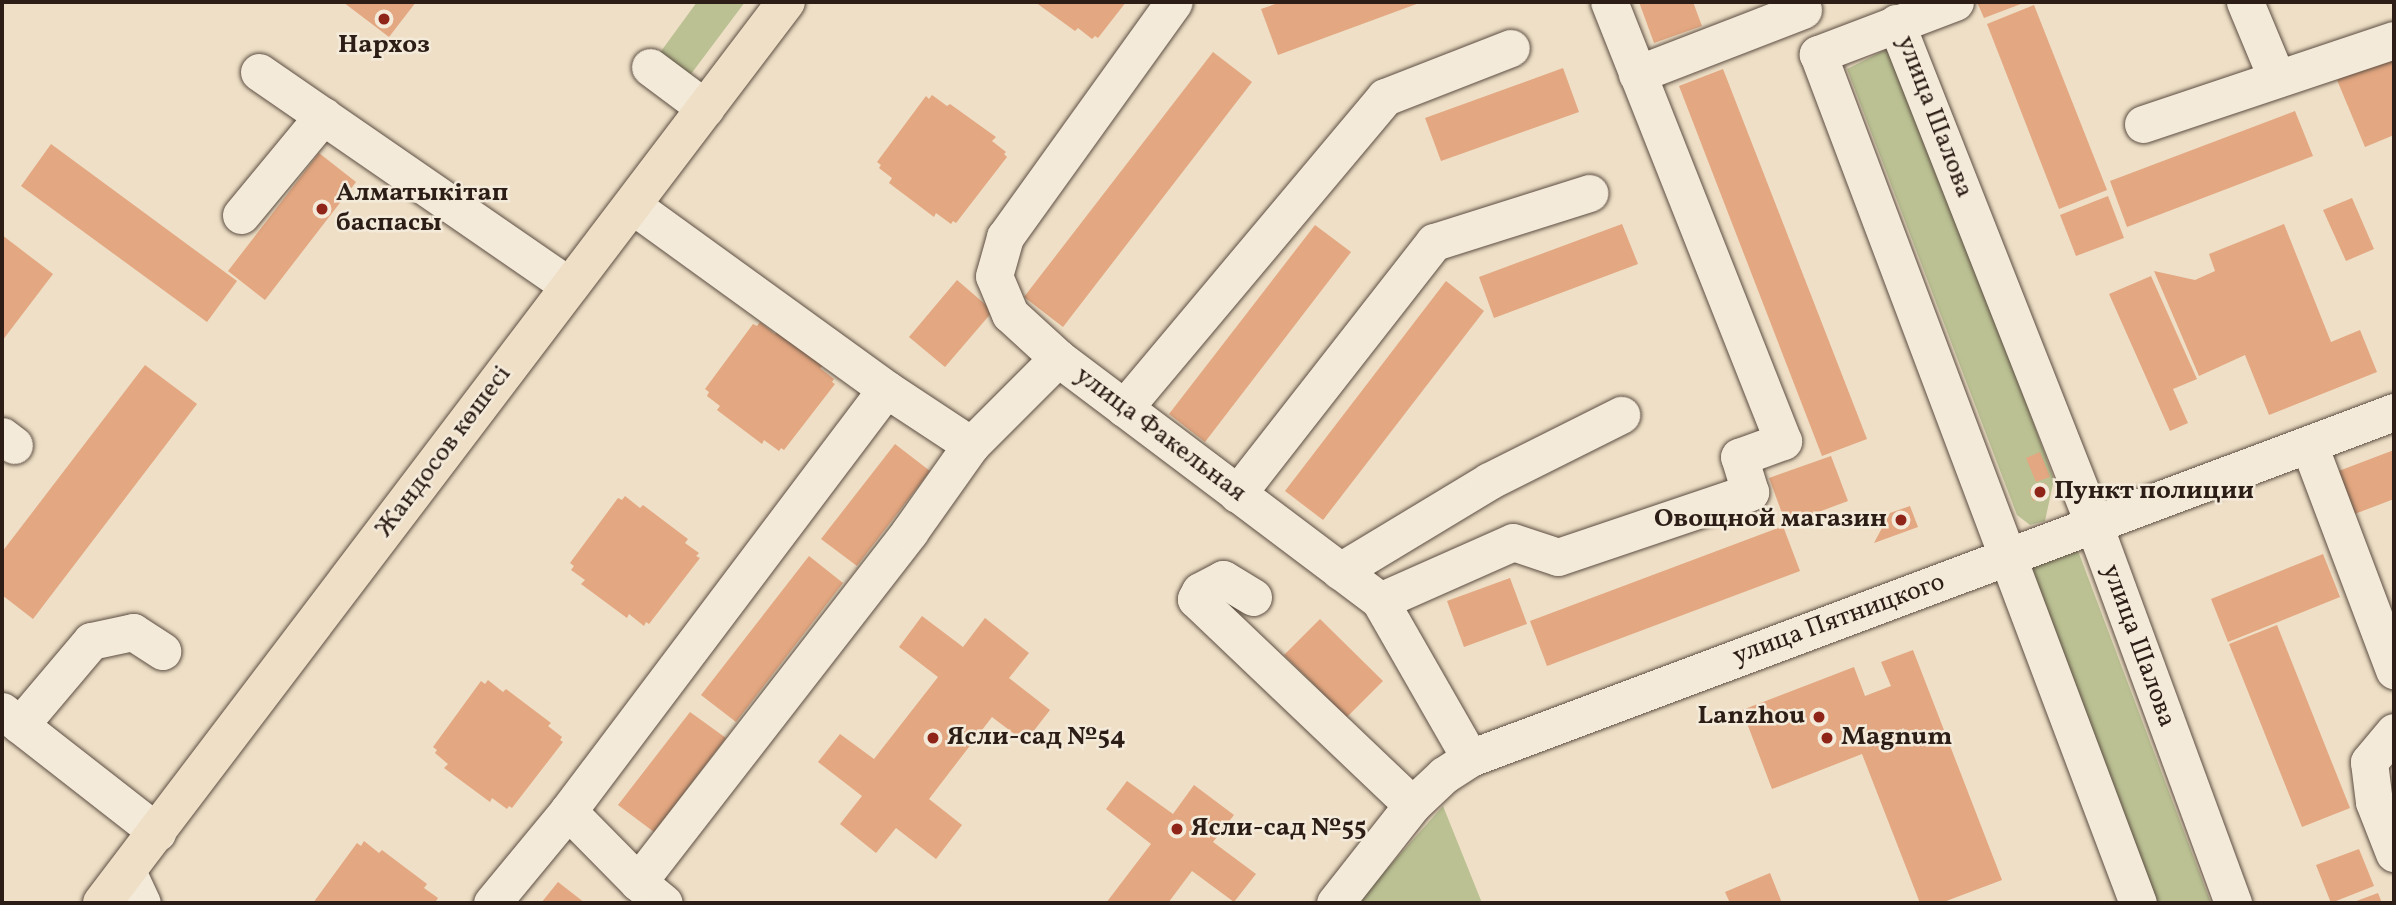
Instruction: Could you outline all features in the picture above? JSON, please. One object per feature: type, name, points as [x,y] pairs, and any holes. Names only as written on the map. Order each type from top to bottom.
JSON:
[{"type":"main road","name":"Жандосов көшесі","points":[[102,903],[135,887],[157,832],[786,2]]},
{"type":"street","points":[[1058,358],[1010,314],[994,276],[1005,237],[1174,2]]},
{"type":"street","points":[[1380,601],[1513,542],[1558,557],[1750,492],[1739,457],[1783,441],[1609,2]]},
{"type":"street","points":[[1896,23],[1955,2]]},
{"type":"street","points":[[2245,2],[2277,79]]},
{"type":"street","points":[[1637,74],[1801,6],[2138,903]]},
{"type":"street","name":"улица Шалова","points":[[1818,54],[1896,23],[2094,525],[2233,903]]},
{"type":"street","points":[[2143,124],[2394,40]]},
{"type":"street","points":[[1124,408],[1385,97],[1511,48]]},
{"type":"street","points":[[650,67],[705,108]]},
{"type":"street","points":[[260,72],[569,286]]},
{"type":"street","points":[[241,215],[323,116]]},
{"type":"street","points":[[1237,494],[1434,243],[1589,193]]},
{"type":"street","points":[[632,205],[886,389],[971,445]]},
{"type":"street","name":"улица Факельная","points":[[651,893],[971,445],[1058,358],[1380,601],[1470,758]]},
{"type":"street","points":[[492,903],[568,811],[886,389]]},
{"type":"street","name":"улица Пятницкого","points":[[1335,903],[1412,805],[1444,775],[1470,758],[2394,412]]},
{"type":"street","points":[[1340,570],[1489,481],[1621,415]]},
{"type":"street","points":[[2309,445],[2394,670]]},
{"type":"street","points":[[1253,597],[1223,579],[1200,591],[1196,599],[1412,805]]},
{"type":"street","points":[[157,832],[11,718],[91,641],[133,632],[162,651]]},
{"type":"street","points":[[2394,732],[2368,762],[2374,802],[2394,853]]},
{"type":"street","points":[[568,811],[651,893]]},
{"type":"green space","points":[[697,2],[745,2],[691,74],[673,72],[659,54]]},
{"type":"green space","points":[[1895,45],[2054,479],[2045,521],[2030,525],[2017,515],[1847,69]]},
{"type":"green space","points":[[2075,543],[2211,903],[2157,903],[2026,563]]},
{"type":"green space","points":[[1443,806],[1482,903],[1358,903],[1386,870]]},
{"type":"building","name":"Нархоз","points":[[343,2],[416,2],[389,37]]},
{"type":"building","points":[[1035,2],[1126,2],[1098,38],[1095,36],[1092,39],[1078,28],[1075,31]]},
{"type":"building","points":[[1281,2],[1422,2],[1278,55],[1261,9]]},
{"type":"building","points":[[1639,2],[1693,2],[1702,26],[1654,43]]},
{"type":"building","points":[[1977,2],[2026,2],[1984,18]]},
{"type":"building","points":[[2034,5],[2107,190],[2059,209],[1987,24]]},
{"type":"building","points":[[1213,52],[1252,82],[1063,327],[1024,297]]},
{"type":"building","points":[[2394,57],[2394,135],[2365,147],[2337,80]]},
{"type":"building","points":[[1563,68],[1579,112],[1441,161],[1425,118]]},
{"type":"building","points":[[1723,69],[1867,439],[1822,456],[1679,86]]},
{"type":"building","points":[[932,95],[947,106],[950,104],[996,137],[992,141],[1006,152],[1004,154],[1007,157],[956,223],[953,221],[951,224],[936,213],[934,217],[889,183],[892,178],[879,168],[881,165],[877,162],[926,96],[929,99]]},
{"type":"building","points":[[2295,111],[2313,156],[2127,227],[2110,181]]},
{"type":"building","points":[[51,144],[237,281],[207,322],[21,186]]},
{"type":"building","points":[[319,153],[356,182],[265,300],[228,271]]},
{"type":"building","points":[[2108,196],[2124,238],[2076,256],[2060,215]]},
{"type":"building","points":[[2352,198],[2374,249],[2346,261],[2323,210]]},
{"type":"building","points":[[1622,224],[1638,264],[1494,318],[1479,277]]},
{"type":"building","points":[[2284,224],[2331,342],[2360,330],[2377,372],[2269,415],[2245,355],[2199,376],[2154,271],[2195,280],[2215,271],[2209,254]]},
{"type":"building","points":[[1315,225],[1351,252],[1205,442],[1169,414]]},
{"type":"building","points":[[2,235],[53,274],[2,341]]},
{"type":"building","points":[[2151,276],[2197,379],[2173,389],[2188,423],[2170,431],[2109,294]]},
{"type":"building","points":[[957,280],[993,311],[945,367],[909,337]]},
{"type":"building","points":[[1446,281],[1484,311],[1323,520],[1285,491]]},
{"type":"building","points":[[760,322],[775,334],[778,331],[824,365],[820,368],[834,379],[832,382],[835,384],[784,450],[781,448],[779,451],[764,440],[762,444],[717,410],[720,406],[707,396],[709,392],[705,389],[753,324],[757,326]]},
{"type":"building","points":[[145,365],[197,404],[33,619],[2,595],[2,552]]},
{"type":"building","points":[[895,444],[930,471],[857,566],[821,539]]},
{"type":"building","points":[[2394,450],[2394,499],[2352,515],[2336,472]]},
{"type":"building","points":[[2040,452],[2050,477],[2036,482],[2026,458]]},
{"type":"building","points":[[1831,456],[1848,501],[1786,524],[1769,478]]},
{"type":"building","name":"Пункт полиции","points":[[2046,483],[2050,494],[2033,501],[2029,490]]},
{"type":"building","points":[[625,496],[640,508],[643,505],[688,539],[685,543],[699,553],[696,556],[700,558],[649,624],[646,622],[644,626],[629,614],[627,618],[581,584],[585,580],[571,570],[574,566],[570,563],[618,498],[622,500]]},
{"type":"building","name":"Овощной магазин","points":[[1910,506],[1918,527],[1874,543],[1890,513]]},
{"type":"building","points":[[1783,526],[1800,571],[1547,666],[1530,621]]},
{"type":"building","points":[[2323,554],[2340,597],[2228,642],[2211,599]]},
{"type":"building","points":[[809,556],[843,583],[736,722],[701,695]]},
{"type":"building","points":[[1510,578],[1527,624],[1464,647],[1447,601]]},
{"type":"building","name":"Ясли-сад №54","points":[[922,616],[963,647],[985,618],[1029,653],[1009,678],[1050,710],[1025,742],[992,717],[929,799],[962,825],[936,859],[896,828],[876,853],[840,824],[862,796],[818,762],[840,734],[874,759],[938,677],[899,647]]},
{"type":"building","points":[[1320,619],[1383,681],[1347,717],[1284,655]]},
{"type":"building","points":[[2277,625],[2350,808],[2302,827],[2229,644]]},
{"type":"building","points":[[1913,650],[2002,880],[1941,903],[1920,903],[1862,754],[1772,789],[1742,710],[1854,667],[1865,696],[1891,686],[1881,662]]},
{"type":"building","points":[[488,680],[503,692],[506,689],[551,723],[548,726],[562,737],[560,740],[563,742],[512,808],[509,806],[507,809],[492,798],[490,802],[444,768],[448,764],[435,753],[437,750],[433,747],[481,681],[485,684]]},
{"type":"building","points":[[690,712],[726,738],[654,832],[618,805]]},
{"type":"building","name":"Ясли-сад №55","points":[[1127,781],[1173,814],[1194,785],[1234,815],[1213,842],[1256,874],[1234,902],[1192,871],[1168,903],[1106,903],[1151,844],[1106,809]]},
{"type":"building","points":[[364,841],[379,853],[382,850],[427,884],[424,888],[438,898],[436,901],[439,903],[313,903],[357,843],[361,846]]},
{"type":"building","points":[[2359,849],[2374,886],[2331,903],[2316,865]]},
{"type":"building","points":[[1770,873],[1782,903],[1730,903],[1725,892]]},
{"type":"building","points":[[558,882],[585,903],[541,903]]},
{"type":"building","points":[[2378,893],[2382,903],[2351,903]]},
{"type":"place","name":"Нархоз","points":[[384,19]]},
{"type":"place","name":"Алматыкітап баспасы","points":[[322,209]]},
{"type":"place","name":"Пункт полиции","points":[[2040,492]]},
{"type":"place","name":"Овощной магазин","points":[[1901,520]]},
{"type":"place","name":"Lanzhou","points":[[1819,717]]},
{"type":"place","name":"Ясли-сад №54","points":[[933,738]]},
{"type":"place","name":"Magnum","points":[[1827,738]]},
{"type":"place","name":"Ясли-сад №55","points":[[1177,829]]}]
